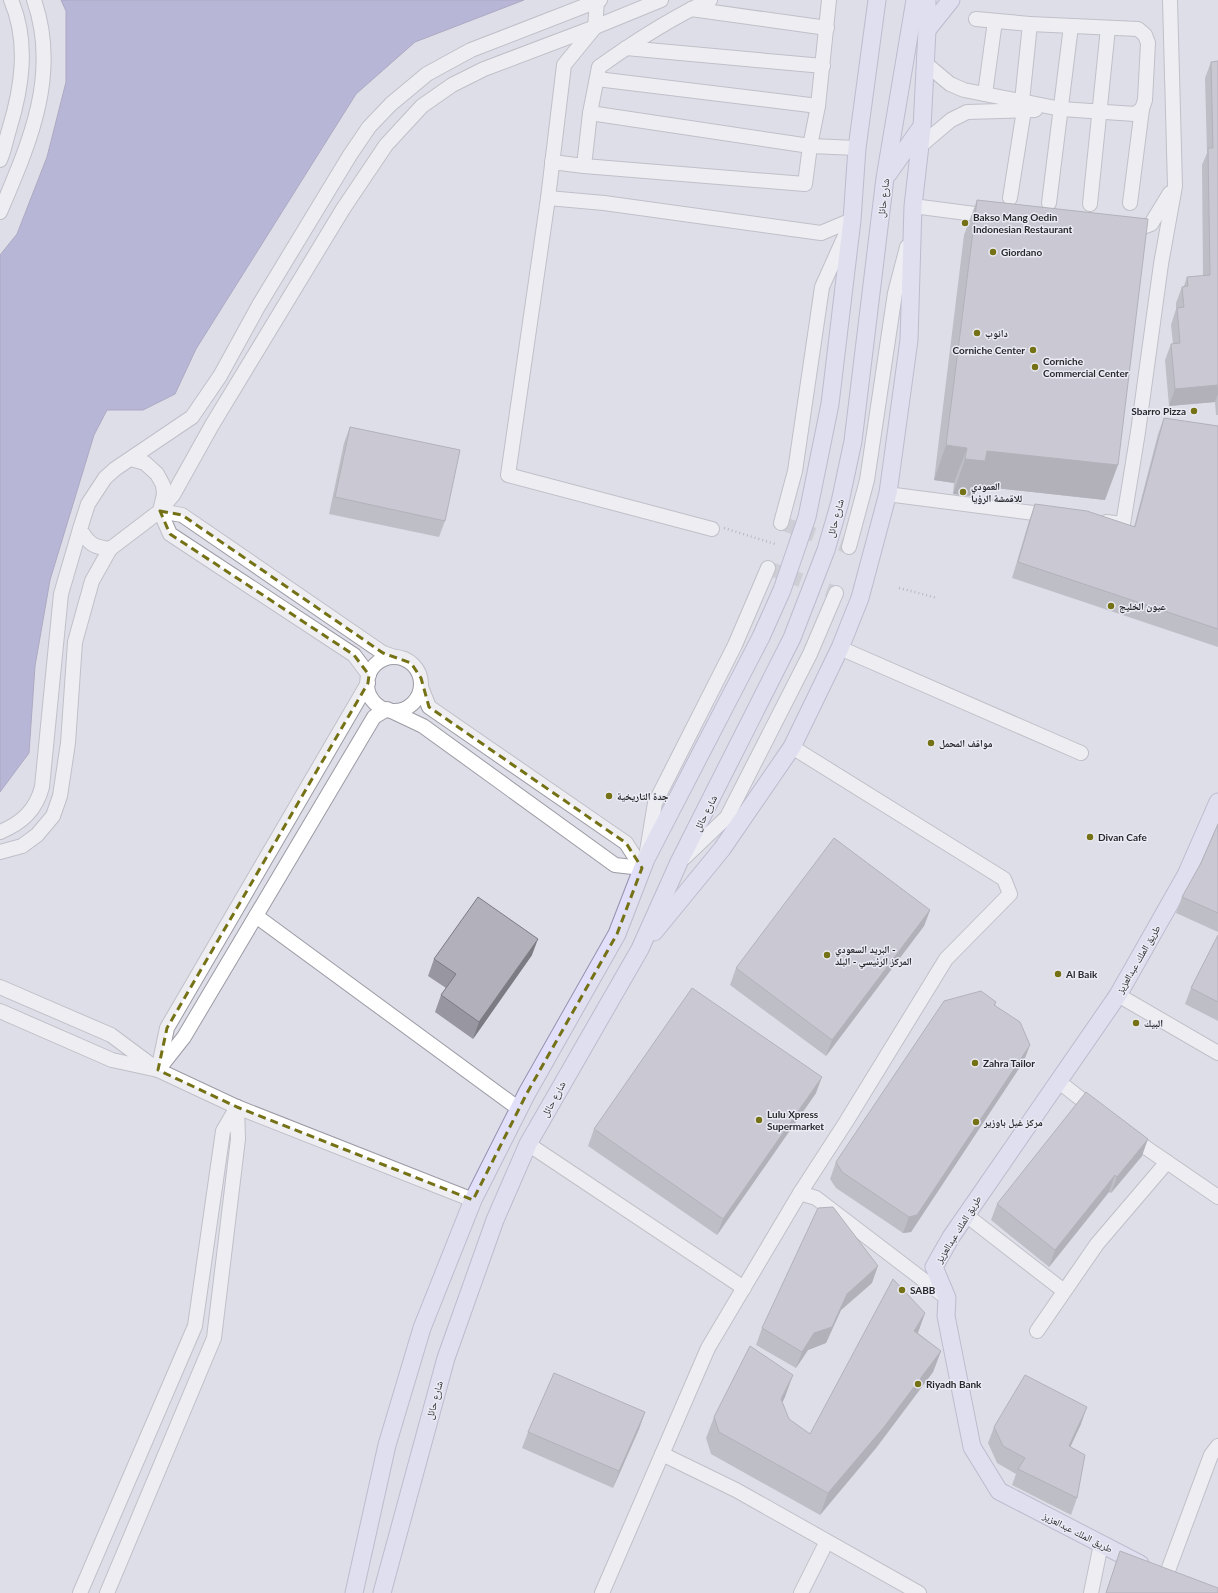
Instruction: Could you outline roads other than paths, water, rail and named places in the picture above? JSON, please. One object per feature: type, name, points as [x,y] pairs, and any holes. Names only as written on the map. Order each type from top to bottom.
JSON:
[{"type":"main road","points":[[354,1593],[387,1445],[422,1328],[473,1200],[519,1109],[617,934],[644,864],[761,637],[782,590],[807,517],[830,404],[852,220],[857,148],[877,0]]},
{"type":"main road","name":"شارع حائل","points":[[382,1593],[446,1358],[495,1220],[528,1144],[640,949],[679,862],[792,638],[826,550],[840,502],[853,440],[885,178],[915,0]]},
{"type":"main road","points":[[640,949],[722,849],[792,747],[840,648],[860,598],[887,494],[909,340],[913,206],[922,128],[927,0]]},
{"type":"main road","points":[[927,30],[950,0]]},
{"type":"main road","points":[[885,178],[922,128]]},
{"type":"main road","name":"طريق الملك عبدالعزيز","points":[[1173,1578],[1101,1544],[999,1491],[972,1447],[946,1316],[947,1298],[934,1267],[951,1237],[1118,995],[1186,875],[1218,802]]},
{"type":"street","points":[[0,160],[18,102],[22,54],[20,33],[11,0]]},
{"type":"street","points":[[0,212],[27,150],[41,98],[44,59],[41,31],[34,0]]},
{"type":"street","points":[[0,852],[22,846],[37,835],[53,816],[60,796],[68,743],[75,642],[92,581],[110,549],[160,511],[173,495],[212,425],[342,209],[386,145],[422,106],[452,85],[484,69],[661,0]]},
{"type":"street","points":[[584,166],[590,113],[599,67],[626,48],[690,9],[710,0]]},
{"type":"street","points":[[552,162],[584,166],[805,184],[810,146],[818,106],[829,0]]},
{"type":"street","points":[[1091,520],[1123,524],[1138,432],[1161,264],[1175,186],[1170,0]]},
{"type":"street","points":[[0,832],[15,825],[27,816],[39,801],[42,787],[61,594],[88,504],[96,489],[115,469],[192,417],[220,376],[259,305],[350,155],[370,126],[391,104],[427,74],[471,50],[599,1],[595,27],[564,65],[548,198],[508,475],[717,528]]},
{"type":"street","points":[[690,9],[827,28]]},
{"type":"street","points":[[976,19],[1030,24],[1138,29],[1145,35],[1148,43],[1145,100],[1142,108],[1130,202]]},
{"type":"street","points":[[985,94],[995,21]]},
{"type":"street","points":[[1010,198],[1023,106],[1030,24]]},
{"type":"street","points":[[1049,203],[1071,26]]},
{"type":"street","points":[[1090,204],[1108,28]]},
{"type":"street","points":[[626,48],[823,66]]},
{"type":"street","points":[[925,63],[950,84],[964,90],[985,94],[1023,106]]},
{"type":"street","points":[[597,78],[818,106]]},
{"type":"street","points":[[919,147],[951,120],[967,112],[1023,106],[1100,113],[1136,114],[1142,108]]},
{"type":"street","points":[[590,113],[810,146],[857,148]]},
{"type":"street","points":[[1119,233],[1124,233],[1151,224],[1175,186]]},
{"type":"street","points":[[548,198],[604,203],[820,233],[852,220]]},
{"type":"street","points":[[913,206],[1007,218]]},
{"type":"street","points":[[781,523],[795,471],[822,287],[852,220]]},
{"type":"street","points":[[849,547],[867,480],[895,293],[912,229]]},
{"type":"street","points":[[130,459],[145,463],[157,474],[163,485],[164,494],[160,511],[170,534],[354,656],[368,679],[373,700],[379,706],[423,726],[615,865],[644,864]]},
{"type":"street","points":[[887,494],[1060,516]]},
{"type":"street","points":[[158,1070],[184,1037],[374,717],[387,710],[396,710],[409,706],[418,696],[421,688],[421,678],[411,663],[404,659],[383,653],[182,515],[160,511]]},
{"type":"street","points":[[80,529],[87,541],[96,548],[110,549]]},
{"type":"street","points":[[644,864],[655,803],[735,645],[768,568]]},
{"type":"street","points":[[679,862],[727,816],[810,654],[836,593]]},
{"type":"street","points":[[840,648],[1081,753]]},
{"type":"street","points":[[158,1070],[167,1028],[373,668],[379,662],[395,657]]},
{"type":"street","points":[[421,688],[429,707],[626,843],[644,864]]},
{"type":"street","points":[[602,1593],[708,1348],[800,1193],[846,1122],[946,959],[1010,894],[1004,878],[792,747]]},
{"type":"street","points":[[256,916],[519,1109]]},
{"type":"street","points":[[0,987],[111,1035],[158,1070],[237,1107],[473,1200]]},
{"type":"street","points":[[1118,995],[1218,1053]]},
{"type":"street","points":[[0,1011],[112,1060],[158,1070]]},
{"type":"street","points":[[1058,1081],[1107,1118]]},
{"type":"street","points":[[80,1593],[195,1326],[223,1131],[237,1107]]},
{"type":"street","points":[[107,1593],[214,1338],[238,1139],[237,1107]]},
{"type":"street","points":[[1119,1128],[1218,1197]]},
{"type":"street","points":[[528,1144],[744,1288]]},
{"type":"street","points":[[1037,1331],[1097,1244],[1166,1162]]},
{"type":"street","points":[[800,1193],[816,1198],[947,1298]]},
{"type":"street","points":[[966,1215],[1064,1291]]},
{"type":"street","points":[[1173,1578],[1211,1455],[1218,1446]]},
{"type":"street","points":[[662,1454],[736,1490],[919,1593]]},
{"type":"street","points":[[801,1593],[826,1542]]},
{"type":"street","points":[[1091,1593],[1101,1544]]},
{"type":"tunnel","points":[[781,523],[849,547]]},
{"type":"tunnel","points":[[768,568],[836,593]]},
{"type":"place","name":"Bakso Mang Oedin Indonesian Restaurant","points":[[965,223]]},
{"type":"place","name":"Giordano","points":[[993,252]]},
{"type":"place","name":"دانوب","points":[[977,333]]},
{"type":"place","name":"Corniche Center","points":[[1033,350]]},
{"type":"place","name":"Corniche Commercial Center","points":[[1035,367]]},
{"type":"place","name":"Sbarro Pizza","points":[[1194,411]]},
{"type":"place","name":"العمودي للاقمشة الرؤيا","points":[[963,492]]},
{"type":"place","name":"عيون الخليج","points":[[1111,606]]},
{"type":"place","name":"مواقف المحمل","points":[[931,743]]},
{"type":"place","name":"جدة التاريخية","points":[[609,796]]},
{"type":"place","name":"Divan Cafe","points":[[1090,837]]},
{"type":"place","name":"البريد السعودي - المركز الرئيسي - البلد","points":[[827,955]]},
{"type":"place","name":"Al Baik","points":[[1058,974]]},
{"type":"place","name":"البيك","points":[[1136,1023]]},
{"type":"place","name":"Zahra Tailor","points":[[975,1063]]},
{"type":"place","name":"Lulu Xpress Supermarket","points":[[759,1120]]},
{"type":"place","name":"مركز غيل باوزير","points":[[976,1122]]},
{"type":"place","name":"SABB","points":[[902,1290]]},
{"type":"place","name":"Riyadh Bank","points":[[918,1384]]}]
